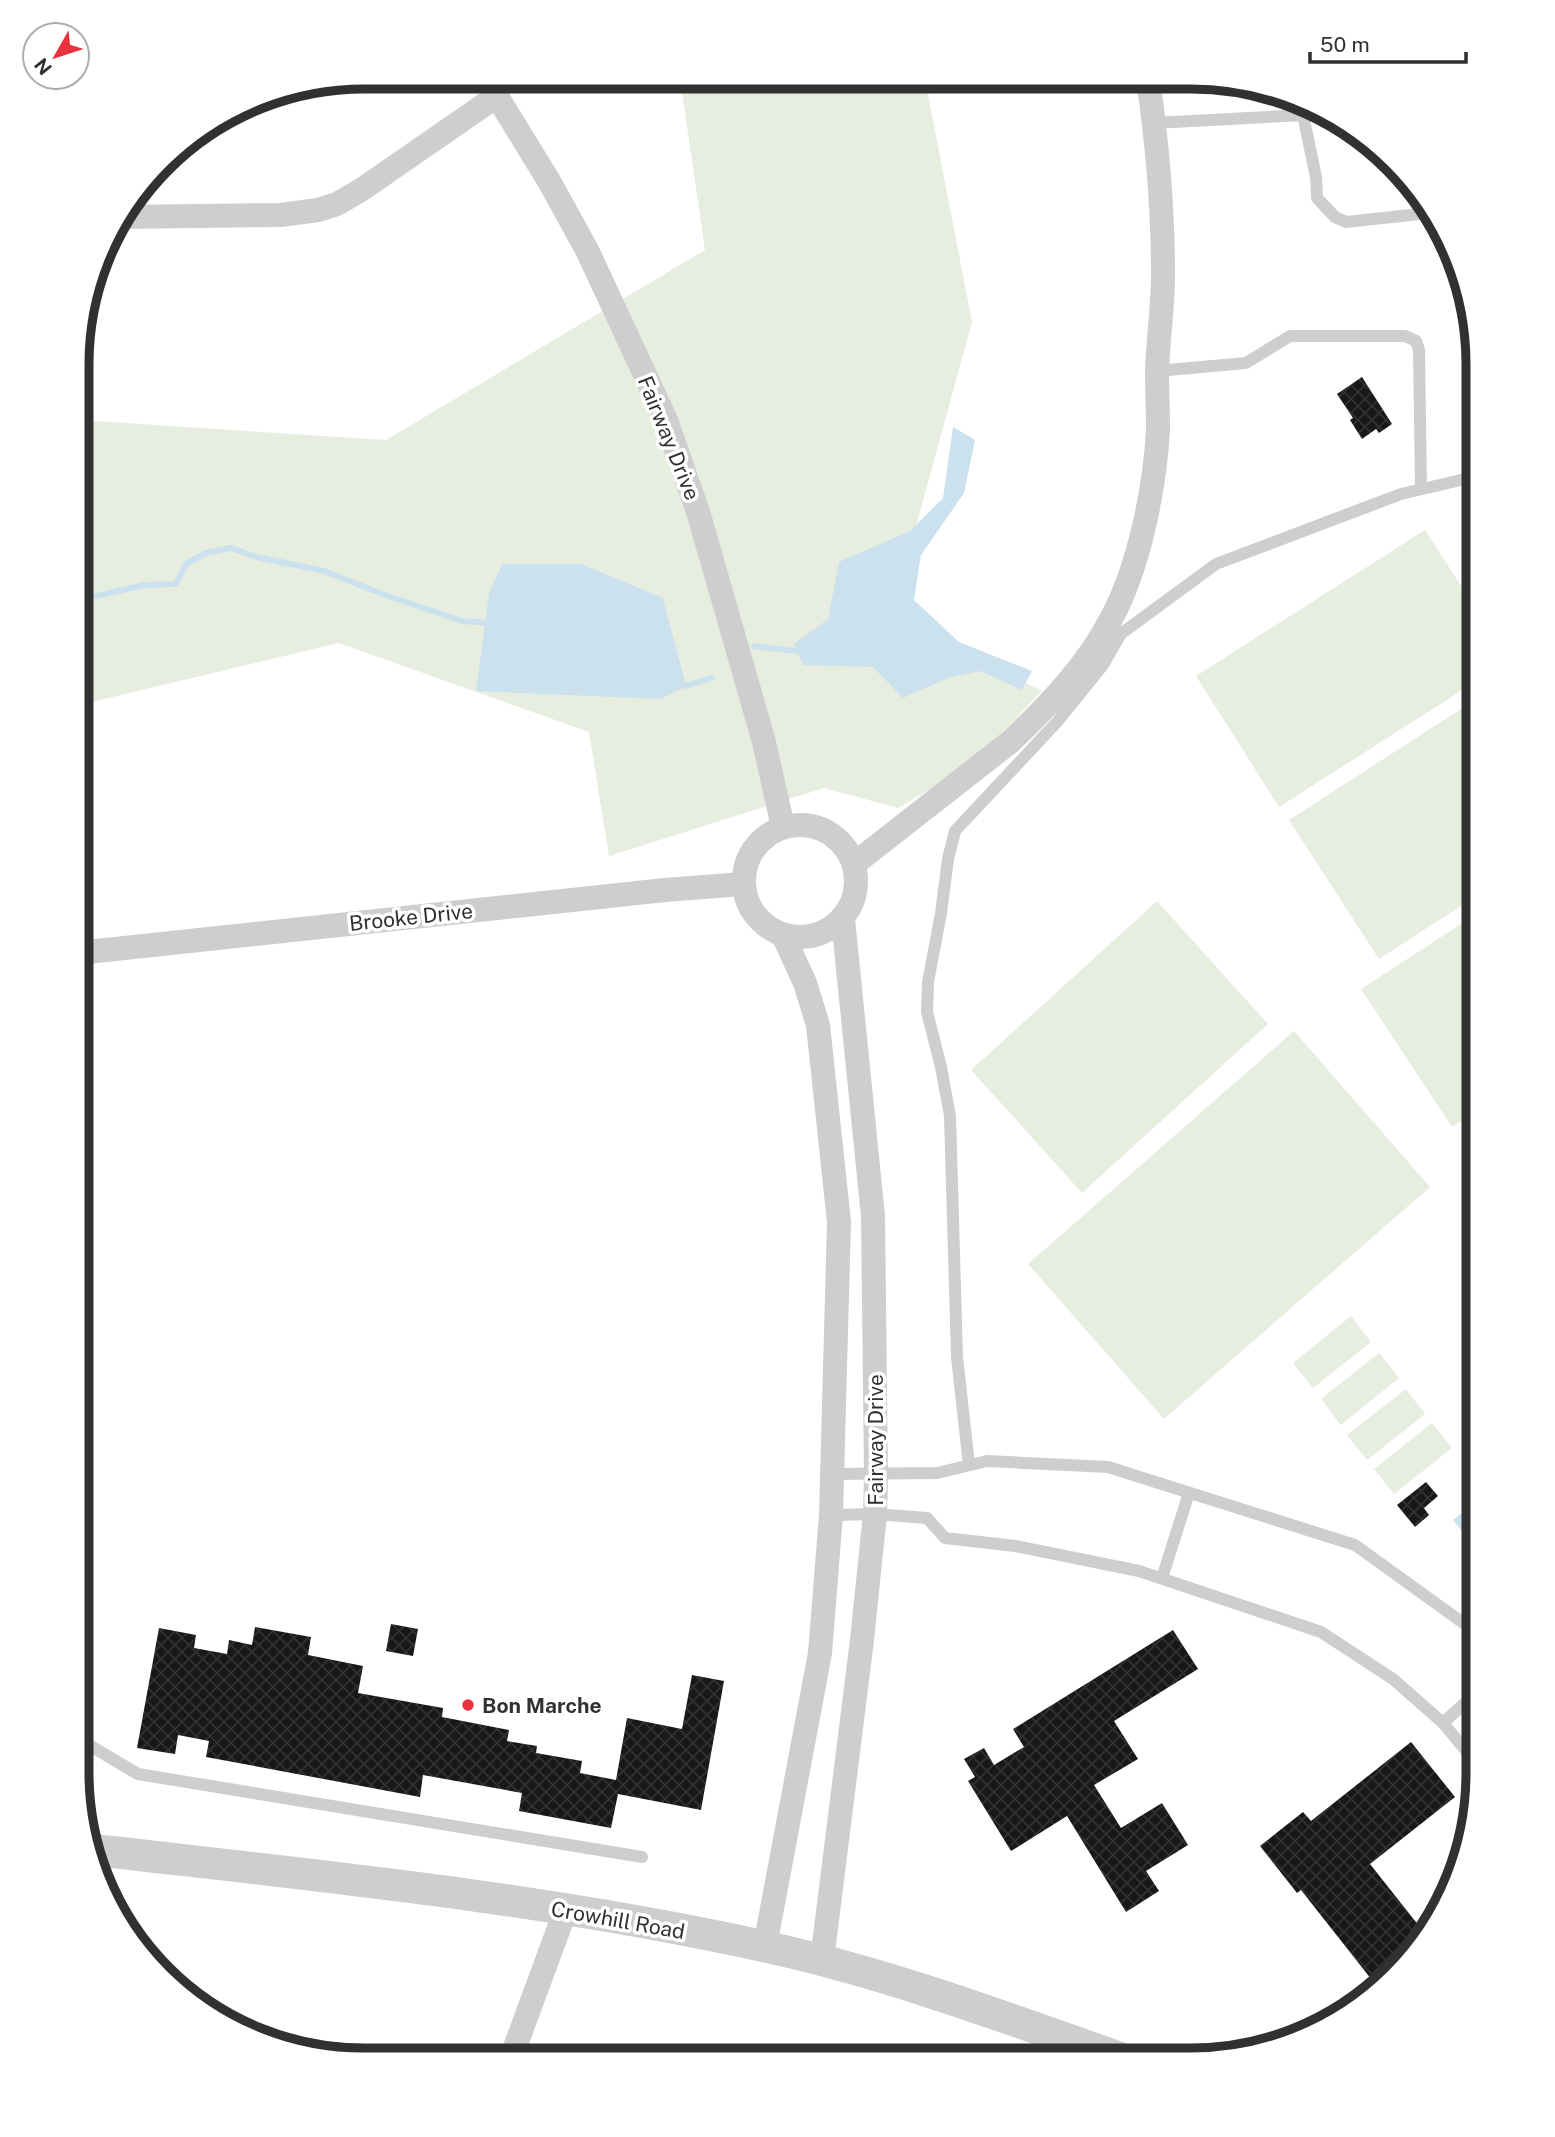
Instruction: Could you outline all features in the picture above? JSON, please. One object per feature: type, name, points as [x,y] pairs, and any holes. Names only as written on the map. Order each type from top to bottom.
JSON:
[{"type":"street","points":[[133,217],[281,215],[318,211],[361,190],[488,89]]},
{"type":"street","name":"Fairway Drive","points":[[492,89],[549,181],[587,250],[666,420],[699,515],[764,742],[783,827]]},
{"type":"street","points":[[854,864],[1010,742],[1034,720],[1084,661],[1113,618],[1135,565],[1155,458],[1163,276],[1154,123],[1149,89]]},
{"type":"street","points":[[813,826],[826,831],[848,851],[854,864],[856,893],[843,919],[815,936],[799,938],[768,928],[748,903],[743,884],[745,868],[753,850],[766,836],[783,827],[813,826]]},
{"type":"street","name":"Brooke Drive","points":[[89,952],[743,884]]},
{"type":"street","name":"Fairway Drive","points":[[822,1960],[862,1640],[875,1514],[876,1475],[873,1216],[843,919]]},
{"type":"street","name":"Fairway Drive","points":[[765,1946],[820,1653],[833,1474],[839,1222],[818,1025],[805,983],[783,935]]},
{"type":"street","name":"Crowhill Road","points":[[101,1851],[566,1909],[765,1946],[911,1984],[1092,2048]]},
{"type":"street","points":[[514,2048],[566,1909]]},
{"type":"lane","points":[[1154,123],[1298,111]]},
{"type":"lane","points":[[1308,116],[1317,198],[1335,217],[1346,222],[1421,215]]},
{"type":"lane","points":[[1157,372],[1246,363],[1290,336],[1405,336],[1416,341],[1419,350],[1421,489]]},
{"type":"lane","points":[[1084,661],[1216,564],[1401,494],[1466,479]]},
{"type":"lane","points":[[969,1465],[957,1357],[950,1116],[941,1067],[926,1012],[928,982],[948,859],[955,831],[1057,722],[1103,666],[1122,632]]},
{"type":"lane","points":[[833,1474],[937,1473],[987,1461],[1108,1467],[1355,1545],[1466,1625]]},
{"type":"lane","points":[[1162,1578],[1189,1493]]},
{"type":"lane","points":[[831,1516],[875,1514],[927,1518],[945,1538],[1015,1546],[1139,1571],[1321,1632],[1392,1679],[1443,1723],[1466,1751]]},
{"type":"lane","points":[[1443,1723],[1466,1702]]},
{"type":"lane","points":[[89,1745],[138,1774],[642,1857]]},
{"type":"green space","points":[[682,89],[927,89],[972,322],[901,581],[922,633],[1042,691],[969,767],[898,808],[824,788],[609,856],[589,732],[339,643],[89,703],[89,421],[386,440],[705,250]]},
{"type":"green space","points":[[1425,530],[1466,593],[1466,688],[1279,807],[1196,676]]},
{"type":"green space","points":[[1466,706],[1466,903],[1379,959],[1289,820]]},
{"type":"green space","points":[[1157,901],[1268,1024],[1082,1193],[971,1070]]},
{"type":"green space","points":[[1466,921],[1466,1118],[1452,1127],[1361,989]]},
{"type":"green space","points":[[1294,1031],[1430,1187],[1164,1419],[1028,1264]]},
{"type":"green space","points":[[1351,1316],[1371,1342],[1313,1388],[1293,1363]]},
{"type":"green space","points":[[1379,1353],[1399,1378],[1341,1425],[1321,1399]]},
{"type":"green space","points":[[1406,1389],[1425,1414],[1367,1460],[1347,1435]]},
{"type":"green space","points":[[1432,1423],[1452,1448],[1394,1494],[1374,1469]]},
{"type":"water","points":[[953,427],[975,440],[964,493],[921,555],[914,600],[959,642],[1032,671],[1022,690],[980,671],[948,678],[903,698],[873,667],[803,665],[794,644],[828,619],[839,562],[910,531],[943,498]]},
{"type":"water","points":[[502,564],[581,564],[663,598],[686,686],[661,699],[476,691],[489,593]]},
{"type":"water","points":[[1466,1510],[1466,1537],[1453,1520]]},
{"type":"building","points":[[1362,377],[1392,424],[1379,433],[1376,429],[1362,439],[1350,420],[1353,418],[1337,394]]},
{"type":"building","points":[[1426,1482],[1438,1496],[1424,1508],[1429,1515],[1415,1527],[1397,1505]]},
{"type":"building","points":[[391,1624],[418,1629],[413,1656],[386,1651]]},
{"type":"building","points":[[255,1627],[311,1637],[308,1655],[363,1666],[358,1693],[443,1708],[442,1717],[509,1730],[507,1741],[537,1746],[536,1753],[582,1761],[580,1773],[616,1780],[627,1718],[682,1729],[692,1675],[724,1681],[701,1810],[618,1794],[611,1828],[519,1811],[522,1793],[423,1775],[420,1797],[206,1757],[209,1741],[178,1735],[175,1754],[137,1748],[159,1628],[196,1635],[194,1648],[227,1654],[229,1640],[252,1645]]},
{"type":"building","points":[[1173,1630],[1198,1669],[1114,1721],[1138,1759],[1094,1785],[1121,1828],[1162,1803],[1188,1845],[1146,1871],[1159,1891],[1126,1912],[1067,1816],[1011,1851],[968,1781],[975,1777],[964,1759],[984,1748],[994,1765],[1024,1747],[1013,1729]]},
{"type":"building","points":[[1411,1742],[1455,1797],[1370,1864],[1419,1925],[1397,1954],[1371,1979],[1301,1890],[1297,1893],[1260,1846],[1303,1812],[1311,1821]]},
{"type":"waterway","points":[[89,598],[144,585],[176,584],[186,564],[206,553],[231,548],[257,557],[324,571],[462,621],[490,623]]},
{"type":"waterway","points":[[754,646],[797,651],[805,648]]},
{"type":"waterway","points":[[682,682],[686,686],[712,678]]},
{"type":"place","name":"Bon Marche","points":[[468,1705]]}]
